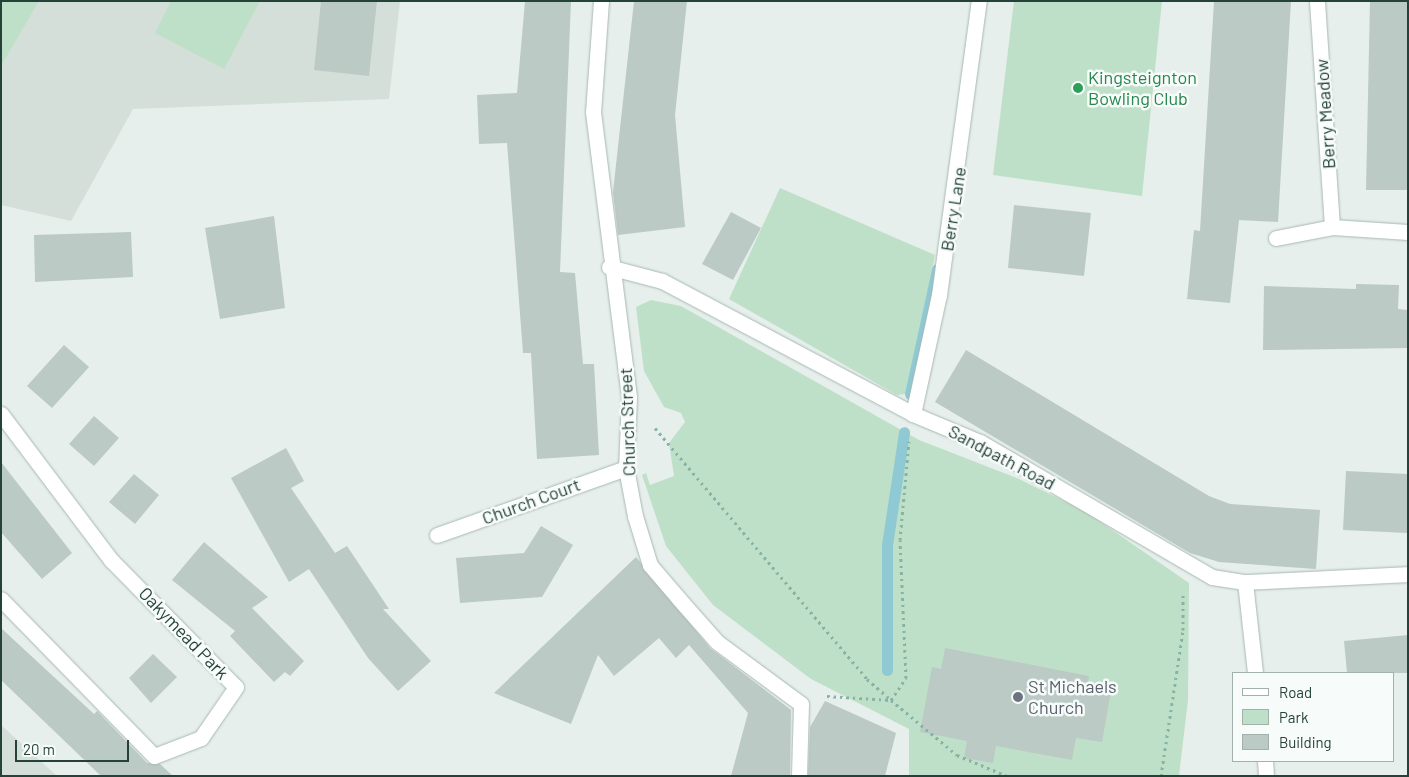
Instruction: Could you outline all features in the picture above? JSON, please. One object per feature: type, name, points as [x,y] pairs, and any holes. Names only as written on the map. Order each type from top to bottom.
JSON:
[{"type":"street","name":"Church Street","points":[[601,1],[592,112],[609,267],[619,304],[629,397],[626,468],[650,565],[717,642],[801,704]]},
{"type":"street","name":"Berry Lane","points":[[913,414],[940,295],[979,1]]},
{"type":"street","name":"Berry Meadow","points":[[1317,1],[1332,227]]},
{"type":"street","points":[[1276,238],[1332,227],[1408,232]]},
{"type":"street","name":"Sandpath Road","points":[[609,267],[662,281],[913,414],[980,442],[1191,567],[1212,577],[1246,582],[1408,574]]},
{"type":"street","name":"Oakymead Park","points":[[1,414],[111,560],[236,687],[201,738],[154,756],[1,599]]},
{"type":"street","name":"Church Court","points":[[437,536],[626,468]]},
{"type":"street","points":[[1246,582],[1255,672]]},
{"type":"street","points":[[799,776],[801,704]]},
{"type":"street","points":[[1264,762],[1266,776]]},
{"type":"path","points":[[629,397],[867,679],[958,755],[1007,776]]},
{"type":"path","points":[[891,700],[906,678],[901,499],[913,414]]},
{"type":"path","points":[[1161,776],[1183,630],[1182,582],[1191,567]]},
{"type":"path","points":[[801,704],[823,695],[891,700]]},
{"type":"shaded area","points":[[1,1],[400,1],[389,99],[133,109],[71,221],[1,205]]},
{"type":"shaded area","points":[[1,725],[57,776],[1,776]]},
{"type":"green space","points":[[1,1],[39,1],[1,66]]},
{"type":"green space","points":[[171,1],[260,1],[224,69],[155,33]]},
{"type":"green space","name":"Kingsteignton Bowling Club","points":[[1014,1],[1162,1],[1142,196],[993,175]]},
{"type":"green space","points":[[780,188],[935,255],[906,394],[897,395],[729,299]]},
{"type":"green space","points":[[651,300],[681,306],[919,440],[1019,479],[1086,512],[1189,583],[1188,700],[1179,776],[909,776],[909,729],[811,679],[713,605],[666,546],[642,475],[646,473],[650,485],[674,476],[669,443],[685,422],[681,413],[664,407],[644,371],[636,307]]},
{"type":"building","points":[[321,1],[377,1],[369,76],[314,70]]},
{"type":"building","points":[[525,1],[571,1],[560,272],[575,273],[583,364],[594,364],[599,455],[537,459],[531,353],[523,353],[507,143],[479,144],[477,95],[517,93]]},
{"type":"building","points":[[634,1],[687,1],[675,115],[685,227],[618,235],[613,192]]},
{"type":"building","points":[[1214,1],[1291,1],[1278,222],[1239,220],[1230,303],[1187,299],[1194,230],[1200,231]]},
{"type":"building","points":[[1370,1],[1408,2],[1408,190],[1366,190]]},
{"type":"building","points":[[1014,205],[1091,213],[1084,276],[1008,268]]},
{"type":"building","points":[[731,212],[761,228],[733,280],[702,264]]},
{"type":"building","points":[[274,216],[285,308],[220,319],[205,228]]},
{"type":"building","points":[[131,232],[133,277],[35,282],[34,235]]},
{"type":"building","points":[[1356,284],[1399,285],[1398,309],[1408,310],[1408,348],[1263,350],[1264,286],[1356,289]]},
{"type":"building","points":[[64,345],[89,367],[52,408],[27,386]]},
{"type":"building","points":[[966,350],[1209,496],[1230,504],[1320,510],[1316,569],[1219,562],[1190,553],[935,402]]},
{"type":"building","points":[[94,416],[119,438],[94,466],[69,444]]},
{"type":"building","points":[[286,448],[304,481],[291,488],[335,553],[347,546],[389,609],[383,609],[431,661],[398,691],[368,658],[309,569],[289,582],[231,478]]},
{"type":"building","points":[[1,462],[72,553],[42,579],[1,532]]},
{"type":"building","points":[[1346,471],[1408,474],[1408,533],[1343,530]]},
{"type":"building","points":[[134,474],[159,495],[135,524],[109,502]]},
{"type":"building","points":[[541,526],[573,545],[542,597],[460,603],[456,558],[524,553]]},
{"type":"building","points":[[204,542],[268,597],[252,608],[304,661],[290,676],[285,672],[274,682],[230,636],[235,631],[172,580]]},
{"type":"building","points":[[636,557],[710,648],[791,710],[790,776],[731,776],[748,713],[689,645],[676,658],[659,638],[614,676],[598,655],[571,724],[494,693]]},
{"type":"building","points":[[1,628],[94,714],[97,711],[147,763],[160,764],[173,776],[101,776],[1,680]]},
{"type":"building","points":[[1408,635],[1408,673],[1347,672],[1344,641]]},
{"type":"building","name":"St Michaels Church","points":[[945,648],[1089,676],[1088,682],[1112,686],[1102,742],[1076,738],[1072,760],[996,746],[993,763],[964,758],[967,741],[920,732],[932,667],[941,669]]},
{"type":"building","points":[[153,654],[177,677],[151,703],[129,678]]},
{"type":"building","points":[[825,701],[896,733],[885,776],[808,776],[810,727]]},
{"type":"waterway","points":[[910,394],[937,269]]},
{"type":"waterway","points":[[887,670],[887,545],[904,432]]},
{"type":"place","name":"Kingsteignton Bowling Club","points":[[1078,88]]},
{"type":"place","name":"St Michaels Church","points":[[1018,697]]}]
